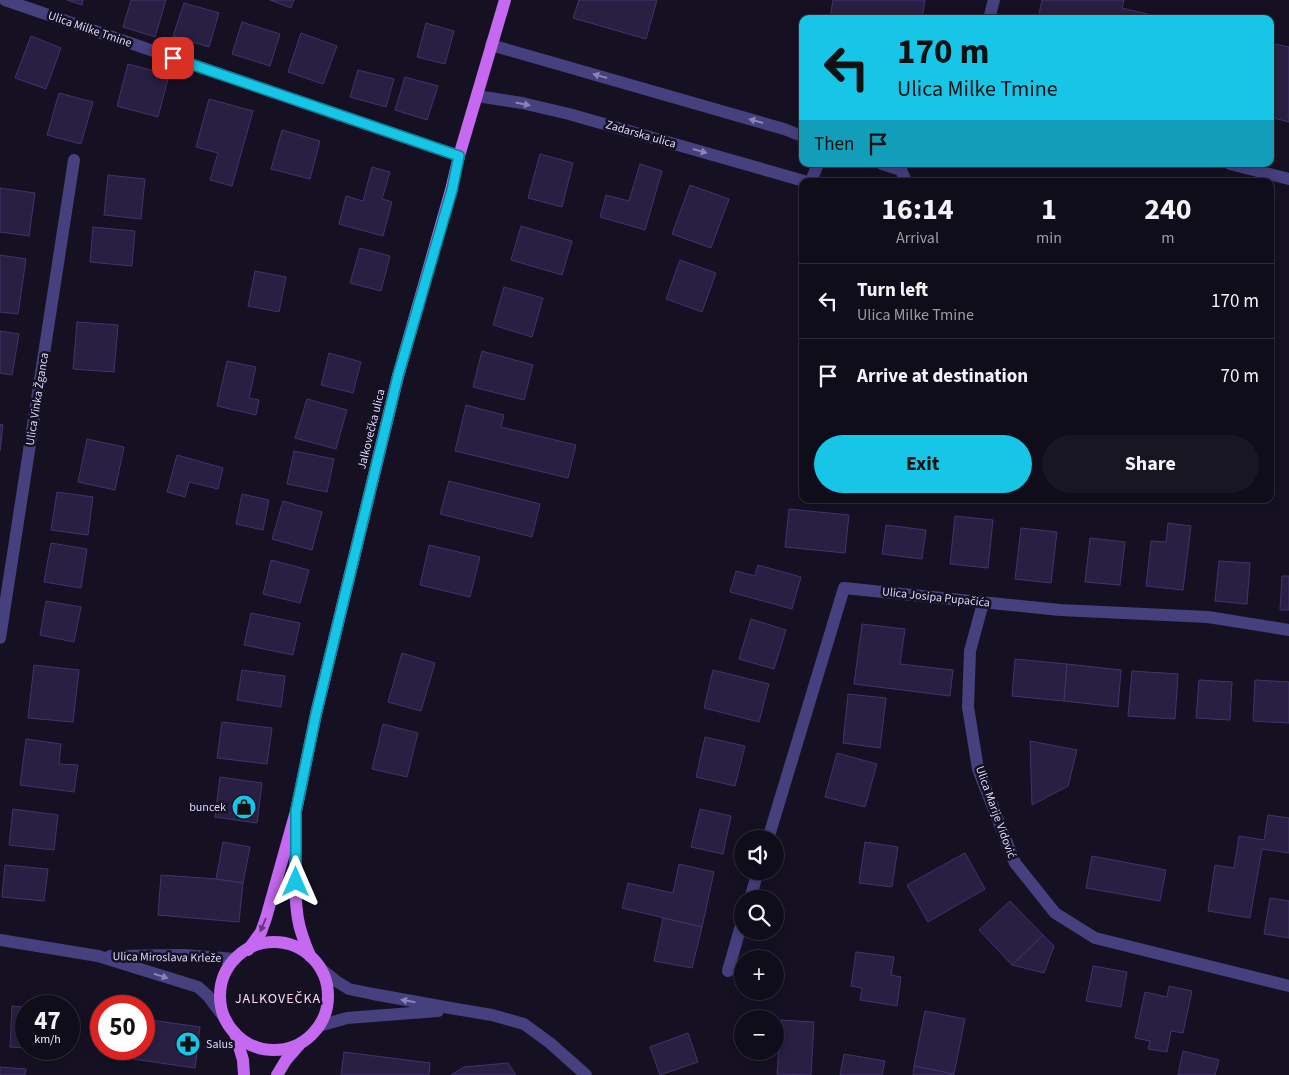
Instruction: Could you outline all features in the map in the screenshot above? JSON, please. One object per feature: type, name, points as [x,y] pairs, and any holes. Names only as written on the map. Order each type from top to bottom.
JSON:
[{"type":"main road","name":"Jalkovečka ulica","points":[[248,950],[261,932],[266,918],[296,811],[316,714],[398,376],[452,190],[459,156],[505,0]]},
{"type":"main road","name":"Jalkovečka ulica","points":[[296,811],[296,899],[298,919],[311,957]]},
{"type":"main road","points":[[276,1075],[300,1044],[311,1036],[319,1026],[326,1012],[328,997],[326,982],[320,969],[311,957],[297,947],[281,943],[264,944],[248,950],[235,959],[226,973],[221,988],[221,1005],[226,1020],[235,1033],[249,1044],[266,1050],[283,1050],[300,1044]]},
{"type":"main road","points":[[235,1033],[243,1060],[244,1075]]},
{"type":"street","name":"Ulica Milke Tmine","points":[[5,0],[459,156]]},
{"type":"street","points":[[990,15],[994,0]]},
{"type":"street","points":[[491,45],[775,126],[799,135]]},
{"type":"street","name":"Zadarska ulica","points":[[477,96],[522,103],[569,114],[799,180]]},
{"type":"street","name":"Ulica Vinka Žganca","points":[[0,638],[74,160]]},
{"type":"street","points":[[892,167],[901,170],[905,178]]},
{"type":"street","points":[[1242,167],[1289,179]]},
{"type":"street","name":"Ulica Josipa Pupačića","points":[[771,830],[844,588],[1060,610],[1208,617],[1289,630]]},
{"type":"street","name":"Ulica Marije Vidović","points":[[983,603],[970,651],[968,707],[978,769],[1015,863],[1056,913],[1095,938],[1289,986]]},
{"type":"street","name":"Ulica Miroslava Krleže","points":[[0,940],[98,956],[198,987],[208,996],[226,1020]]},
{"type":"street","points":[[728,971],[737,940]]},
{"type":"street","name":"Ulica Miroslava Krleže","points":[[98,956],[184,955],[235,959]]},
{"type":"street","points":[[320,969],[350,989],[492,1014],[524,1024],[550,1043],[586,1075]]},
{"type":"street","points":[[319,1026],[347,1018],[456,1009]]},
{"type":"building","points":[[67,0],[83,0],[82,5]]},
{"type":"building","points":[[131,0],[166,0],[155,37],[123,27]]},
{"type":"building","points":[[270,0],[294,0],[291,8]]},
{"type":"building","points":[[579,0],[657,0],[646,39],[573,18]]},
{"type":"building","points":[[833,0],[925,0],[923,15],[830,15]]},
{"type":"building","points":[[1042,0],[1124,0],[1122,8],[1151,15],[1039,15]]},
{"type":"building","points":[[184,3],[219,13],[209,47],[173,36]]},
{"type":"building","points":[[242,22],[280,34],[270,66],[232,54]]},
{"type":"building","points":[[426,23],[454,31],[445,64],[417,57]]},
{"type":"building","points":[[301,33],[337,46],[323,84],[288,72]]},
{"type":"building","points":[[31,36],[61,48],[46,89],[15,78]]},
{"type":"building","points":[[1274,44],[1289,47],[1289,122],[1274,118]]},
{"type":"building","points":[[128,64],[169,75],[158,117],[117,106]]},
{"type":"building","points":[[358,70],[394,79],[386,107],[350,97]]},
{"type":"building","points":[[405,77],[438,86],[427,120],[395,110]]},
{"type":"building","points":[[59,93],[93,102],[81,144],[47,135]]},
{"type":"building","points":[[209,99],[253,111],[232,186],[210,180],[218,153],[196,147]]},
{"type":"building","points":[[282,130],[320,141],[310,179],[271,169]]},
{"type":"building","points":[[540,154],[573,163],[562,207],[528,198]]},
{"type":"building","points":[[640,164],[662,171],[645,230],[600,217],[606,195],[629,201]]},
{"type":"building","points":[[372,167],[390,172],[382,199],[392,202],[383,236],[339,224],[346,196],[363,201]]},
{"type":"building","points":[[108,175],[145,179],[141,219],[104,215]]},
{"type":"building","points":[[690,185],[729,199],[711,248],[672,234]]},
{"type":"building","points":[[0,188],[35,193],[29,236],[0,232]]},
{"type":"building","points":[[521,226],[572,241],[562,275],[511,260]]},
{"type":"building","points":[[93,227],[135,231],[132,266],[90,262]]},
{"type":"building","points":[[360,248],[390,256],[381,291],[350,283]]},
{"type":"building","points":[[0,255],[26,259],[18,314],[0,312]]},
{"type":"building","points":[[680,260],[716,273],[702,312],[666,299]]},
{"type":"building","points":[[255,271],[286,277],[279,312],[248,306]]},
{"type":"building","points":[[504,287],[543,298],[532,337],[493,325]]},
{"type":"building","points":[[77,322],[118,325],[114,372],[73,369]]},
{"type":"building","points":[[0,331],[19,334],[12,375],[0,373]]},
{"type":"building","points":[[482,351],[533,365],[524,400],[473,387]]},
{"type":"building","points":[[329,353],[361,362],[353,393],[321,385]]},
{"type":"building","points":[[227,361],[256,367],[249,398],[259,400],[256,415],[217,406]]},
{"type":"building","points":[[307,399],[347,410],[336,449],[295,438]]},
{"type":"building","points":[[466,405],[504,415],[501,427],[576,445],[568,478],[455,451]]},
{"type":"building","points":[[0,424],[3,425],[0,451]]},
{"type":"building","points":[[87,439],[124,447],[115,490],[78,482]]},
{"type":"building","points":[[294,451],[334,459],[327,492],[287,484]]},
{"type":"building","points":[[177,455],[223,468],[218,489],[189,482],[185,497],[167,492]]},
{"type":"building","points":[[449,481],[540,504],[532,537],[440,514]]},
{"type":"building","points":[[57,492],[93,497],[88,535],[51,530]]},
{"type":"building","points":[[242,494],[269,500],[263,530],[236,524]]},
{"type":"building","points":[[283,501],[322,512],[312,550],[272,539]]},
{"type":"building","points":[[789,509],[849,515],[845,553],[785,547]]},
{"type":"building","points":[[955,516],[993,520],[988,568],[950,564]]},
{"type":"building","points":[[1168,523],[1191,526],[1183,590],[1146,586],[1151,541],[1166,542]]},
{"type":"building","points":[[886,525],[926,530],[922,559],[882,554]]},
{"type":"building","points":[[1021,528],[1057,532],[1051,583],[1015,579]]},
{"type":"building","points":[[1090,538],[1125,542],[1120,585],[1085,582]]},
{"type":"building","points":[[51,543],[87,549],[81,588],[44,582]]},
{"type":"building","points":[[429,545],[480,557],[470,597],[420,585]]},
{"type":"building","points":[[271,560],[309,570],[300,603],[263,594]]},
{"type":"building","points":[[1219,561],[1250,563],[1247,604],[1215,601]]},
{"type":"building","points":[[758,565],[801,577],[792,609],[730,592],[736,571],[755,576]]},
{"type":"building","points":[[1282,576],[1289,576],[1289,610],[1280,610]]},
{"type":"building","points":[[46,601],[81,607],[74,642],[40,635]]},
{"type":"building","points":[[251,613],[300,623],[293,655],[244,645]]},
{"type":"building","points":[[751,619],[786,630],[774,669],[739,659]]},
{"type":"building","points":[[862,624],[905,629],[900,664],[953,670],[950,696],[854,684]]},
{"type":"building","points":[[402,653],[435,663],[421,711],[388,702]]},
{"type":"building","points":[[1015,659],[1067,664],[1064,701],[1012,696]]},
{"type":"building","points":[[1067,664],[1121,670],[1118,707],[1064,701]]},
{"type":"building","points":[[34,665],[79,670],[73,722],[28,718]]},
{"type":"building","points":[[242,670],[285,676],[281,707],[237,700]]},
{"type":"building","points":[[713,670],[769,684],[759,722],[704,708]]},
{"type":"building","points":[[1132,671],[1178,674],[1175,719],[1128,716]]},
{"type":"building","points":[[1199,680],[1232,682],[1230,720],[1196,718]]},
{"type":"building","points":[[1255,680],[1289,682],[1289,723],[1253,721]]},
{"type":"building","points":[[848,694],[886,698],[880,748],[843,743]]},
{"type":"building","points":[[222,722],[272,728],[267,764],[217,758]]},
{"type":"building","points":[[383,724],[418,733],[407,777],[372,769]]},
{"type":"building","points":[[705,737],[745,746],[735,786],[696,777]]},
{"type":"building","points":[[26,739],[61,744],[59,764],[78,765],[74,792],[20,785]]},
{"type":"building","points":[[1030,741],[1077,750],[1068,786],[1032,805]]},
{"type":"building","points":[[837,753],[877,764],[865,807],[825,797]]},
{"type":"building","points":[[220,777],[262,783],[257,823],[215,817]]},
{"type":"building","points":[[13,809],[58,815],[54,850],[9,845]]},
{"type":"building","points":[[700,809],[731,816],[723,854],[691,847]]},
{"type":"building","points":[[1268,815],[1289,818],[1289,853],[1262,849],[1250,918],[1208,911],[1215,865],[1234,868],[1239,836],[1264,840]]},
{"type":"building","points":[[223,842],[250,847],[243,883],[216,879]]},
{"type":"building","points":[[865,842],[898,847],[892,887],[859,883]]},
{"type":"building","points":[[965,853],[985,889],[928,922],[907,885]]},
{"type":"building","points":[[1092,856],[1166,870],[1160,901],[1086,888]]},
{"type":"building","points":[[679,864],[714,872],[702,927],[622,908],[628,883],[673,893]]},
{"type":"building","points":[[5,865],[48,869],[44,901],[2,897]]},
{"type":"building","points":[[161,875],[243,883],[239,922],[158,915]]},
{"type":"building","points":[[1270,898],[1289,901],[1289,938],[1264,934]]},
{"type":"building","points":[[1010,901],[1043,935],[1012,965],[979,930]]},
{"type":"building","points":[[663,918],[702,927],[692,968],[654,961]]},
{"type":"building","points":[[1043,935],[1054,946],[1044,973],[1012,965]]},
{"type":"building","points":[[856,952],[894,957],[891,975],[901,977],[897,1006],[860,1000],[862,988],[851,986]]},
{"type":"building","points":[[1093,966],[1127,972],[1121,1007],[1086,1001]]},
{"type":"building","points":[[1169,986],[1192,991],[1183,1033],[1171,1031],[1167,1052],[1148,1049],[1150,1041],[1135,1038],[1145,992],[1167,997]]},
{"type":"building","points":[[12,1006],[15,1006],[15,1047],[10,1047]]},
{"type":"building","points":[[925,1011],[965,1019],[954,1074],[914,1066]]},
{"type":"building","points":[[784,1020],[814,1022],[811,1075],[777,1074],[778,1060],[784,1060]]},
{"type":"building","points":[[155,1021],[200,1027],[195,1068],[140,1060],[155,1060]]},
{"type":"building","points":[[688,1033],[698,1062],[660,1075],[650,1047]]},
{"type":"building","points":[[1183,1051],[1219,1060],[1215,1075],[1178,1075]]},
{"type":"building","points":[[344,1052],[430,1063],[429,1075],[341,1075]]},
{"type":"building","points":[[844,1054],[885,1061],[882,1075],[840,1075]]},
{"type":"building","points":[[508,1063],[516,1075],[451,1075],[464,1067]]},
{"type":"building","points":[[914,1066],[954,1074],[954,1075],[913,1075]]},
{"type":"building","points":[[0,1067],[26,1069],[25,1075],[0,1075]]},
{"type":"place","name":"buncek","points":[[244,807]]},
{"type":"place","name":"Salus","points":[[188,1044]]},
{"type":"district","name":"JALKOVEČKA","points":[[278,998]]},
{"type":"route","points":[[173,58],[459,156],[452,190],[398,376],[316,714],[296,811],[296,882]]}]
